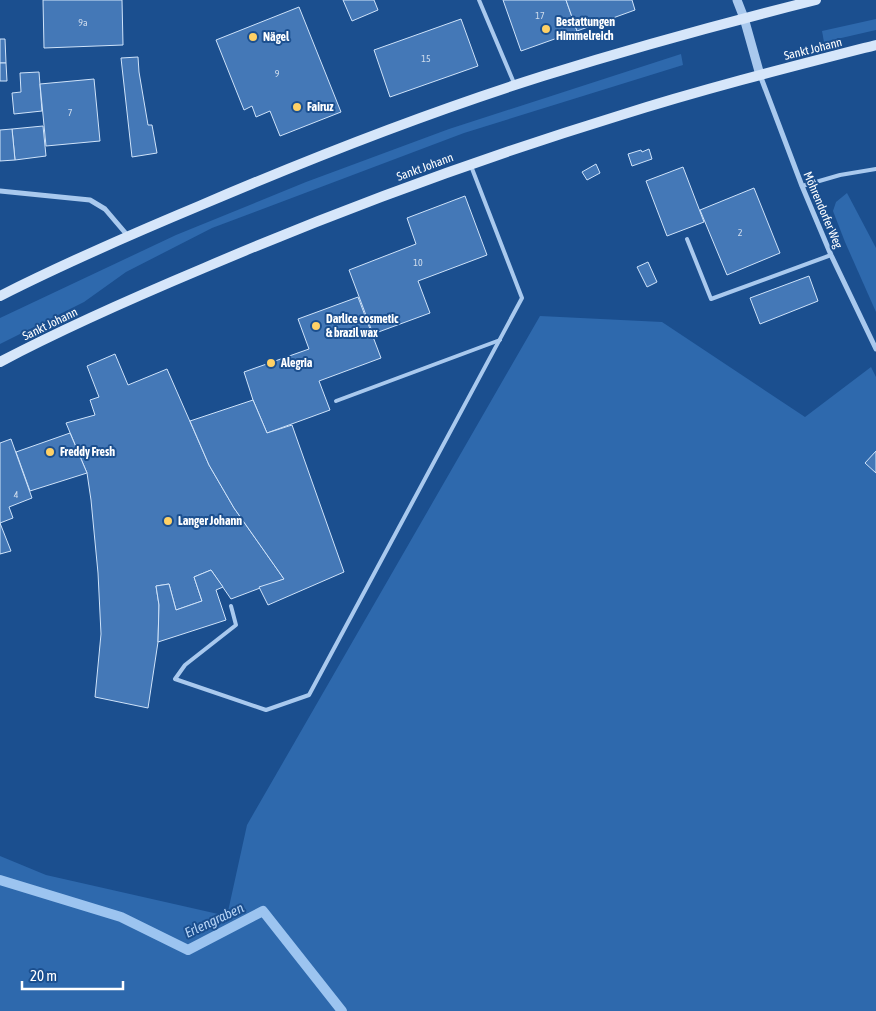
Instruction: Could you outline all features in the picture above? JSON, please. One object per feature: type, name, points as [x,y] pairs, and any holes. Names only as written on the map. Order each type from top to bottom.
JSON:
[{"type":"main road","points":[[0,296],[128,236],[368,138],[515,86],[615,54],[816,0]]},
{"type":"main road","name":"Sankt Johann","points":[[0,362],[116,306],[237,254],[358,205],[471,164],[620,115],[760,75],[876,45]]},
{"type":"street","points":[[737,0],[760,75]]},
{"type":"street","name":"Möhrendorfer Weg","points":[[760,75],[802,186],[831,255],[876,349]]},
{"type":"street","points":[[0,191],[90,200],[105,210],[128,236]]},
{"type":"lane","points":[[480,0],[515,86]]},
{"type":"lane","points":[[231,606],[236,625],[185,665],[175,678],[266,710],[309,695],[522,298],[471,164]]},
{"type":"lane","points":[[802,186],[840,175],[876,169]]},
{"type":"lane","points":[[687,239],[711,299],[831,255]]},
{"type":"lane","points":[[336,401],[500,340]]},
{"type":"shaded area","points":[[876,19],[876,30],[824,42],[822,31]]},
{"type":"shaded area","points":[[681,54],[683,65],[464,133],[212,228],[126,272],[84,302],[0,344],[0,318],[176,235],[306,182],[449,129]]},
{"type":"shaded area","points":[[847,193],[876,248],[876,312],[833,211],[836,202]]},
{"type":"shaded area","points":[[540,316],[662,322],[805,417],[871,367],[876,377],[876,1011],[0,1011],[0,856],[46,875],[227,916],[247,825]]},
{"type":"building","points":[[43,0],[122,0],[123,45],[44,48]]},
{"type":"building","points":[[343,0],[374,0],[378,10],[352,21]]},
{"type":"building","points":[[503,0],[566,0],[577,31],[521,51]]},
{"type":"building","points":[[566,0],[632,0],[635,10],[577,31]]},
{"type":"building","points":[[299,7],[341,112],[280,136],[270,111],[256,117],[252,106],[244,110],[216,40]]},
{"type":"building","points":[[461,19],[478,66],[390,97],[374,50]]},
{"type":"building","points":[[0,39],[5,39],[6,63],[0,63]]},
{"type":"building","points":[[138,57],[148,125],[152,125],[157,153],[132,157],[121,58]]},
{"type":"building","points":[[0,63],[6,63],[7,81],[0,81]]},
{"type":"building","points":[[39,72],[42,111],[14,114],[12,93],[21,92],[20,73]]},
{"type":"building","points":[[94,79],[100,141],[46,146],[40,84]]},
{"type":"building","points":[[43,126],[46,156],[15,160],[12,129]]},
{"type":"building","points":[[12,129],[15,160],[0,161],[0,130]]},
{"type":"building","points":[[649,149],[652,159],[632,166],[628,154]]},
{"type":"building","points":[[596,164],[600,173],[587,180],[582,172]]},
{"type":"building","points":[[683,167],[704,222],[667,236],[646,181]]},
{"type":"building","points":[[754,188],[780,253],[727,275],[700,210]]},
{"type":"building","points":[[465,196],[487,255],[418,281],[430,313],[373,334],[349,270],[416,244],[407,218]]},
{"type":"building","points":[[648,262],[657,282],[647,287],[637,267]]},
{"type":"building","points":[[809,276],[818,301],[760,324],[750,298]]},
{"type":"building","points":[[358,297],[381,358],[319,381],[330,410],[267,433],[244,372],[309,349],[298,319]]},
{"type":"building","name":"Langer Johann","points":[[115,354],[128,385],[167,369],[209,465],[234,508],[284,579],[231,599],[211,570],[194,577],[202,601],[176,610],[169,584],[156,586],[159,605],[158,642],[148,708],[95,697],[101,634],[98,573],[91,500],[87,473],[66,423],[95,415],[90,400],[99,397],[87,366]]},
{"type":"building","points":[[253,400],[267,433],[292,425],[344,572],[268,605],[259,587],[284,579],[234,508],[209,465],[190,421]]},
{"type":"building","points":[[70,433],[87,473],[30,491],[16,452]]},
{"type":"building","points":[[11,439],[32,498],[9,507],[13,518],[0,523],[0,443]]},
{"type":"building","points":[[876,451],[876,473],[865,463]]},
{"type":"building","points":[[0,523],[11,551],[0,554]]},
{"type":"building","points":[[211,570],[223,587],[216,590],[226,620],[158,642],[159,605],[156,586],[169,584],[176,610],[202,601],[194,577]]},
{"type":"waterway","name":"Erlengraben","points":[[0,880],[121,917],[188,950],[263,911],[342,1011]]},
{"type":"place","name":"Bestattungen Himmelreich","points":[[546,29]]},
{"type":"place","name":"Nägel","points":[[253,37]]},
{"type":"place","name":"Fairuz","points":[[297,107]]},
{"type":"place","name":"Darlice cosmetic & brazil wax","points":[[316,326]]},
{"type":"place","name":"Alegria","points":[[271,363]]},
{"type":"place","name":"Freddy Fresh","points":[[50,452]]},
{"type":"place","name":"Langer Johann","points":[[168,521]]}]
